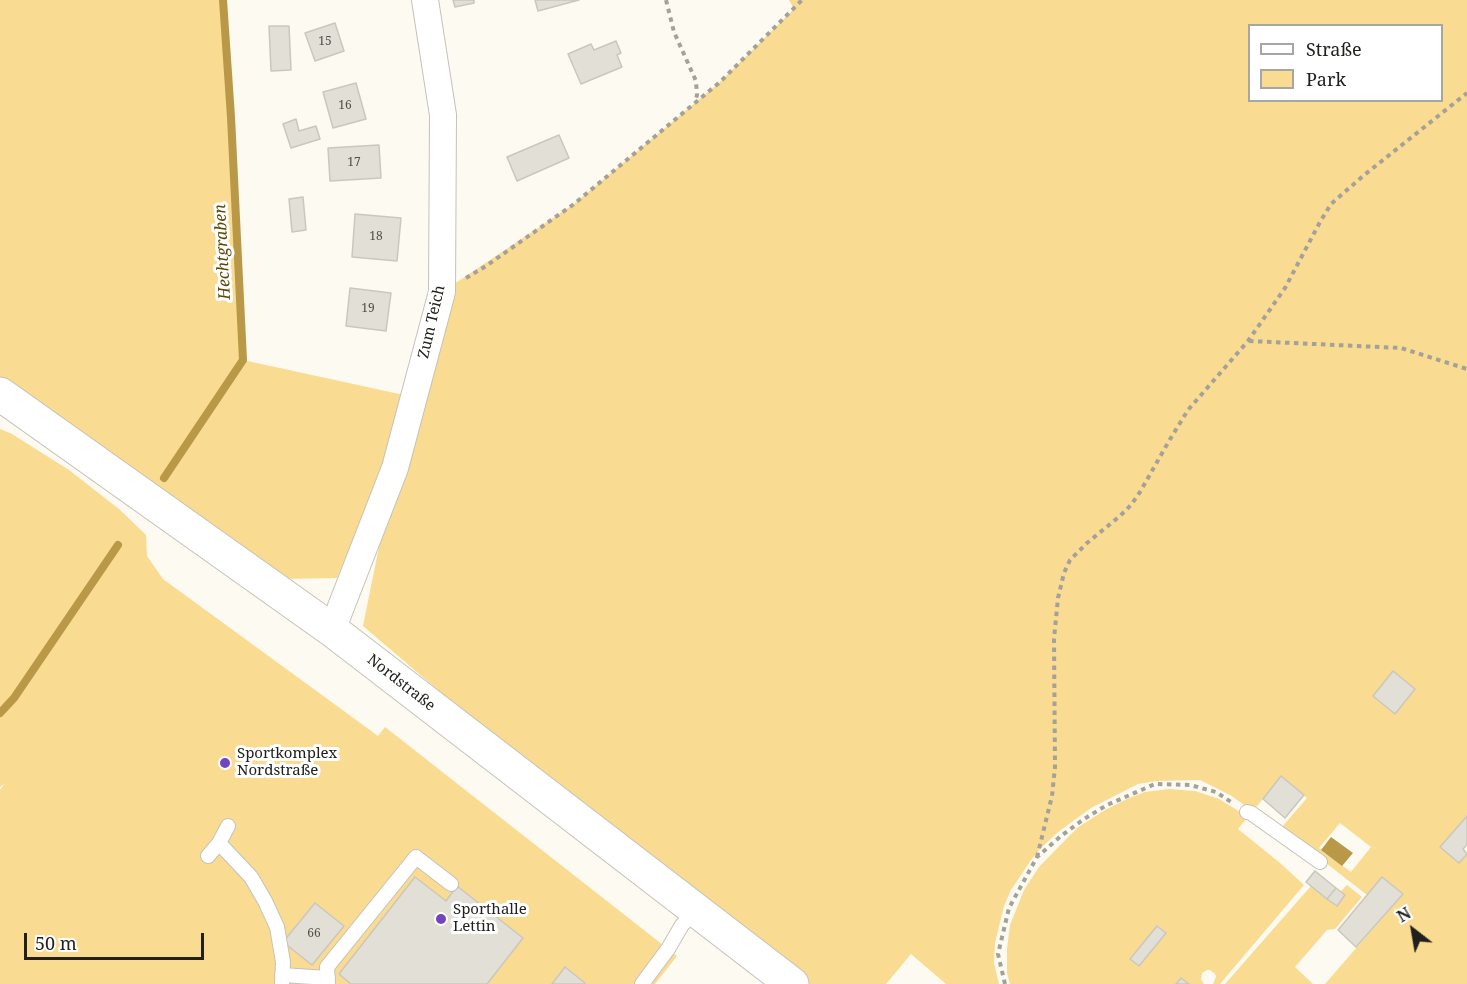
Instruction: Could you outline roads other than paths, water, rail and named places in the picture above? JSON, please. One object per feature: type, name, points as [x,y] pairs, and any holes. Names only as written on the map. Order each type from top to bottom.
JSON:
[{"type":"street","name":"Zum Teich","points":[[332,630],[394,468],[442,292],[443,115],[425,0]]},
{"type":"street","name":"Nordstraße","points":[[0,394],[332,630],[792,984]]},
{"type":"lane","points":[[1247,812],[1320,862]]},
{"type":"lane","points":[[208,856],[219,843],[228,826]]},
{"type":"lane","points":[[219,843],[251,877],[265,901],[277,927],[283,962],[282,979],[328,981],[327,967],[416,857],[451,884]]},
{"type":"lane","points":[[642,984],[668,949],[682,925],[697,910]]},
{"type":"waterway","name":"Hechtgraben","points":[[164,478],[243,360],[223,0]]},
{"type":"waterway","name":"Hechtgraben","points":[[0,713],[14,698],[118,545]]},
{"type":"place","name":"Sportkomplex Nordstraße","points":[[225,763]]},
{"type":"place","name":"Sporthalle Lettin","points":[[441,919]]}]
